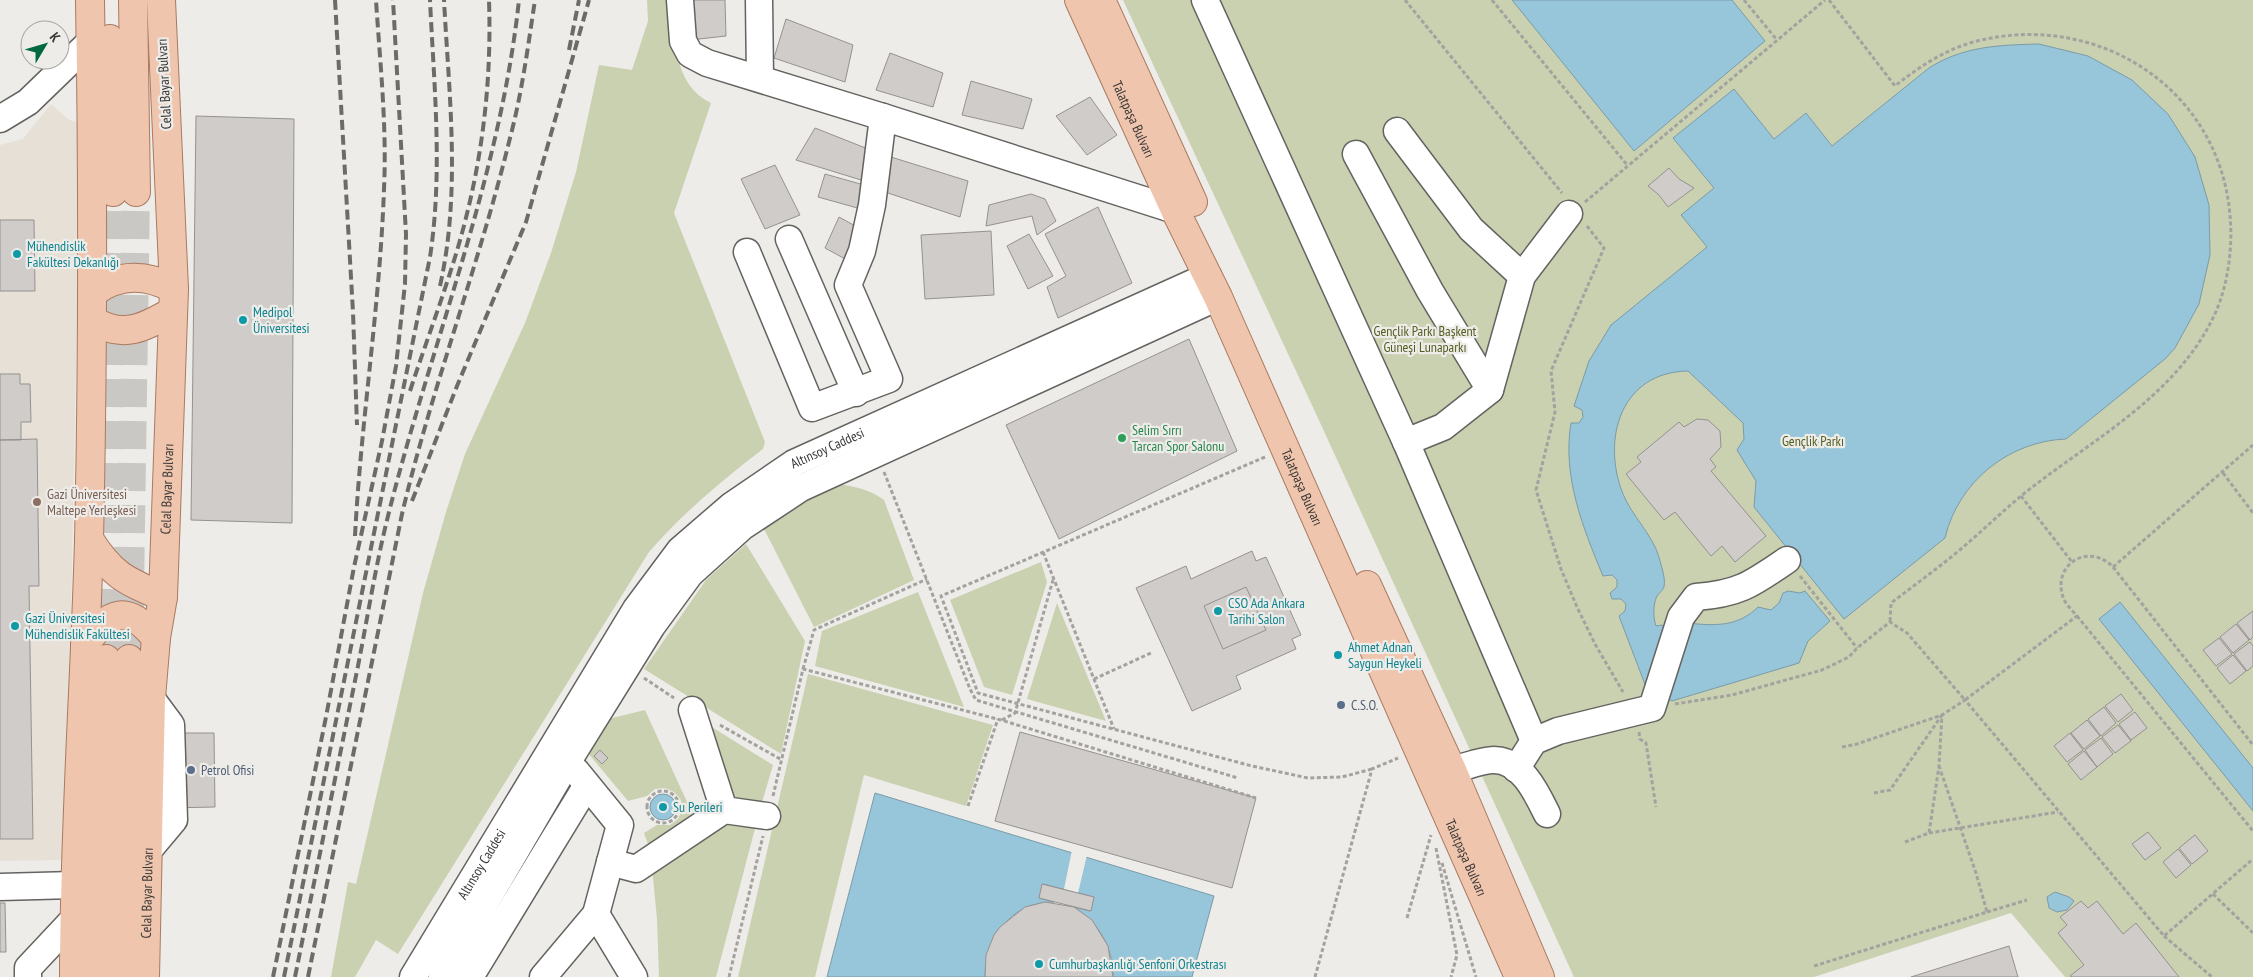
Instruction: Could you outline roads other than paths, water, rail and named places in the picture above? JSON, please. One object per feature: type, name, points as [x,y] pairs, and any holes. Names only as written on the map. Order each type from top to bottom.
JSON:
[{"type":"main road","name":"Celal Bayar Bulvarı","points":[[90,0],[94,292],[89,540],[107,654],[124,977]]},
{"type":"main road","name":"Celal Bayar Bulvarı","points":[[109,0],[125,192],[134,0]]},
{"type":"main road","name":"Celal Bayar Bulvarı","points":[[145,977],[151,698],[156,638],[162,597],[173,300],[160,0]]},
{"type":"main road","name":"Talatpaşa Bulvarı","points":[[1079,0],[1175,210],[1213,287],[1519,977]]},
{"type":"main road","name":"Talatpaşa Bulvarı","points":[[1101,0],[1452,770],[1540,977]]},
{"type":"main road","points":[[93,320],[103,326],[119,330],[136,329],[150,325],[173,300],[158,280],[142,276],[104,284],[94,292]]},
{"type":"main road","points":[[89,540],[115,574],[134,585],[162,597]]},
{"type":"main road","points":[[107,654],[99,625],[110,618],[122,616],[136,619],[146,626],[156,638]]},
{"type":"main road","name":"Celal Bayar Bulvarı","points":[[74,977],[74,885],[107,654]]},
{"type":"main road","name":"Celal Bayar Bulvarı","points":[[101,977],[107,654]]},
{"type":"street","points":[[680,0],[683,41],[690,54],[707,63],[760,78],[1175,210]]},
{"type":"street","points":[[759,0],[760,78]]},
{"type":"street","points":[[1205,0],[1406,442],[1534,741]]},
{"type":"street","points":[[0,119],[28,102],[91,40]]},
{"type":"street","points":[[747,252],[812,408],[889,379],[848,285],[862,251],[872,205],[883,117]]},
{"type":"street","points":[[1397,131],[1471,228],[1522,276]]},
{"type":"street","points":[[1356,154],[1430,291],[1490,390]]},
{"type":"street","points":[[1406,442],[1444,427],[1490,390],[1522,276],[1572,212]]},
{"type":"street","points":[[789,239],[856,393]]},
{"type":"street","name":"Altınsoy Caddesi","points":[[413,977],[559,756],[690,574],[742,527],[801,488],[877,453],[1213,287]]},
{"type":"street","name":"Altınsoy Caddesi","points":[[442,977],[636,609],[680,550],[730,506],[794,463],[1213,287]]},
{"type":"street","points":[[1516,769],[1534,741],[1558,731],[1644,710],[1681,617],[1696,596],[1722,595],[1752,584],[1787,560]]},
{"type":"street","points":[[692,710],[724,810]]},
{"type":"street","points":[[543,977],[596,914],[620,825],[588,785],[559,756]]},
{"type":"street","points":[[1452,770],[1495,760],[1516,769],[1533,784],[1547,814]]},
{"type":"street","points":[[470,977],[588,785]]},
{"type":"street","points":[[610,862],[636,869],[724,810],[768,816]]},
{"type":"street","points":[[0,887],[74,885]]},
{"type":"street","points":[[596,914],[634,977]]},
{"type":"street","points":[[28,977],[28,968],[74,918]]},
{"type":"water","points":[[1512,0],[1732,0],[1765,41],[1634,151]]},
{"type":"water","points":[[2039,44],[2088,56],[2132,80],[2168,114],[2195,157],[2209,205],[2210,255],[2199,304],[2175,348],[2165,359],[2066,439],[2025,447],[2006,456],[1989,468],[1961,499],[1945,538],[1844,619],[1754,507],[1756,481],[1737,450],[1744,439],[1743,423],[1688,371],[1665,374],[1646,383],[1632,396],[1622,412],[1616,431],[1614,452],[1623,494],[1656,549],[1663,572],[1664,587],[1657,596],[1654,615],[1656,626],[1662,625],[1666,629],[1646,687],[1619,616],[1625,611],[1626,604],[1621,599],[1612,599],[1610,593],[1617,587],[1617,580],[1612,575],[1603,576],[1588,539],[1576,501],[1569,463],[1569,443],[1571,423],[1579,423],[1583,417],[1582,410],[1574,406],[1589,361],[1611,325],[1707,247],[1681,215],[1714,188],[1673,138],[1734,89],[1774,139],[1806,113],[1832,146],[1929,68],[1942,61],[1955,55],[1982,48]]},
{"type":"water","points":[[1788,591],[1800,593],[1805,591],[1830,621],[1808,641],[1799,663],[1672,701],[1662,694],[1688,623],[1716,625],[1734,622],[1750,614],[1758,607],[1771,610],[1779,603],[1783,593]]},
{"type":"water","points":[[2120,602],[2253,768],[2253,811],[2099,619]]},
{"type":"water","points":[[875,793],[1214,896],[1192,977],[1113,977],[1110,956],[1103,937],[1091,920],[1074,907],[1090,911],[1094,897],[1043,884],[1039,898],[1054,902],[1025,908],[1004,925],[990,948],[986,962],[985,977],[827,977]]},
{"type":"water","name":"Su Perileri","points":[[663,794],[672,798],[676,807],[672,816],[663,820],[654,816],[650,807],[654,798]]},
{"type":"water","points":[[2055,892],[2074,901],[2067,910],[2057,912],[2049,908],[2047,897]]},
{"type":"tunnel","points":[[106,659],[113,192]]},
{"type":"tunnel","points":[[129,659],[136,192]]},
{"type":"railway","points":[[335,0],[353,312],[357,425]]},
{"type":"railway","points":[[355,536],[379,276],[385,165],[384,118],[376,0]]},
{"type":"railway","points":[[273,977],[326,717],[354,567],[382,441],[396,366],[405,284],[406,234],[393,0]]},
{"type":"railway","points":[[284,977],[430,257],[434,225],[437,161],[430,0]]},
{"type":"railway","points":[[440,286],[446,251],[452,179],[452,143],[444,0]]},
{"type":"railway","points":[[410,391],[456,254],[472,192],[483,128],[489,65],[489,0]]},
{"type":"railway","points":[[295,977],[384,531],[406,448],[481,195],[497,131],[510,66],[519,0]]},
{"type":"railway","points":[[308,977],[402,514],[427,420],[498,185],[521,87],[535,0]]},
{"type":"railway","points":[[569,50],[579,0]]},
{"type":"railway","points":[[412,501],[457,386],[526,222],[589,0]]},
{"type":"place","name":"Mühendislik Fakültesi Dekanlığı","points":[[17,254]]},
{"type":"place","name":"Medipol Üniversitesi","points":[[243,320]]},
{"type":"place","name":"Selim Sırrı Tarcan Spor Salonu","points":[[1122,438]]},
{"type":"place","name":"Gazi Üniversitesi Maltepe Yerleşkesi","points":[[37,502]]},
{"type":"place","name":"CSO Ada Ankara Tarihi Salon","points":[[1218,611]]},
{"type":"place","name":"Gazi Üniversitesi Mühendislik Fakültesi","points":[[15,626]]},
{"type":"place","name":"Ahmet Adnan Saygun Heykeli","points":[[1338,655]]},
{"type":"place","name":"C.S.O.","points":[[1341,705]]},
{"type":"place","name":"Petrol Ofisi","points":[[191,770]]},
{"type":"place","name":"Su Perileri","points":[[663,807]]},
{"type":"place","name":"Cumhurbaşkanlığı Senfoni Orkestrası","points":[[1039,964]]},
{"type":"park label","name":"Gençlik Parkı Başkent Güneşi Lunaparkı","points":[[1425,340]]},
{"type":"park label","name":"Gençlik Parkı","points":[[1813,441]]}]
